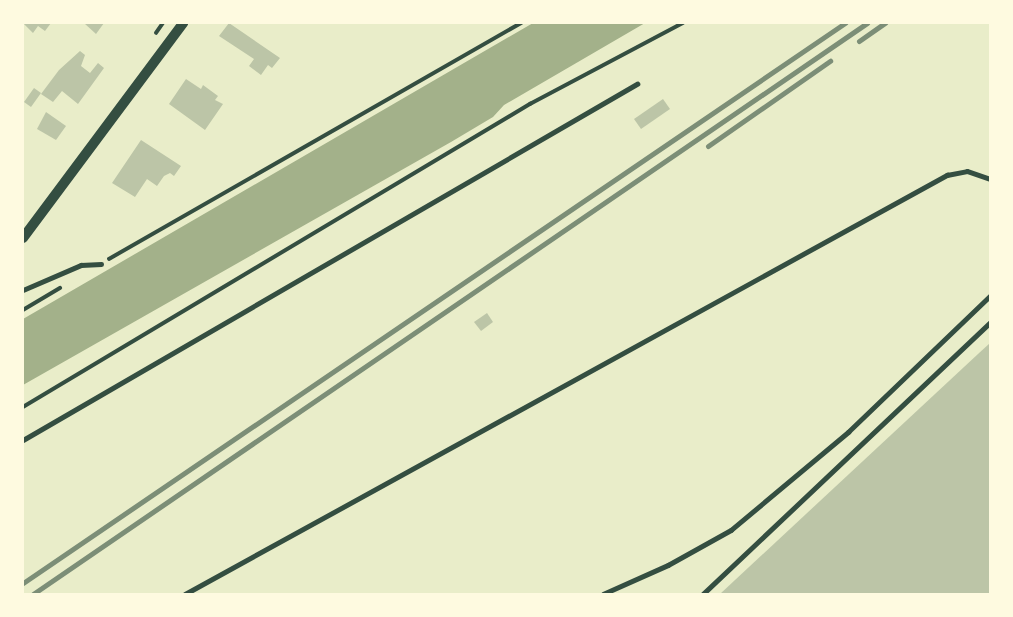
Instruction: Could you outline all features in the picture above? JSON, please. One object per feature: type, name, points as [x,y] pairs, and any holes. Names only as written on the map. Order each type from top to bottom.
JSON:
[{"type":"street","points":[[23,238],[183,23]]},
{"type":"lane","points":[[23,440],[637,84]]},
{"type":"lane","points":[[185,594],[947,175],[967,171],[990,178]]},
{"type":"lane","points":[[23,290],[81,265],[101,264]]},
{"type":"lane","points":[[603,594],[668,565],[731,530],[848,432],[990,296]]},
{"type":"lane","points":[[703,594],[990,323]]},
{"type":"path","points":[[101,264],[522,23]]},
{"type":"path","points":[[23,407],[530,104],[683,23]]},
{"type":"shaded area","points":[[533,23],[645,23],[504,105],[493,117],[451,142],[23,385],[23,319]]},
{"type":"building","points":[[23,23],[51,23],[45,31],[38,26],[33,33]]},
{"type":"building","points":[[84,23],[104,23],[96,34]]},
{"type":"building","points":[[229,23],[280,58],[272,68],[268,65],[261,75],[249,66],[254,59],[219,36]]},
{"type":"building","points":[[80,51],[85,55],[81,66],[90,73],[98,63],[104,68],[78,104],[62,91],[53,102],[41,94],[59,70]]},
{"type":"building","points":[[186,79],[201,89],[203,85],[218,96],[215,100],[223,104],[205,130],[169,104]]},
{"type":"building","points":[[34,88],[41,93],[31,107],[24,102]]},
{"type":"building","points":[[663,99],[670,109],[641,129],[634,119]]},
{"type":"building","points":[[46,112],[66,126],[56,140],[37,129]]},
{"type":"building","points":[[141,140],[181,166],[174,176],[170,173],[164,176],[157,186],[147,179],[135,197],[112,183]]},
{"type":"building","points":[[487,313],[493,322],[481,331],[474,322]]},
{"type":"building","points":[[990,343],[990,594],[720,594],[978,354]]},
{"type":"railway","points":[[23,583],[845,23]]},
{"type":"railway","points":[[33,594],[867,23]]},
{"type":"railway","points":[[859,41],[885,23]]},
{"type":"railway","points":[[708,146],[830,61]]}]
